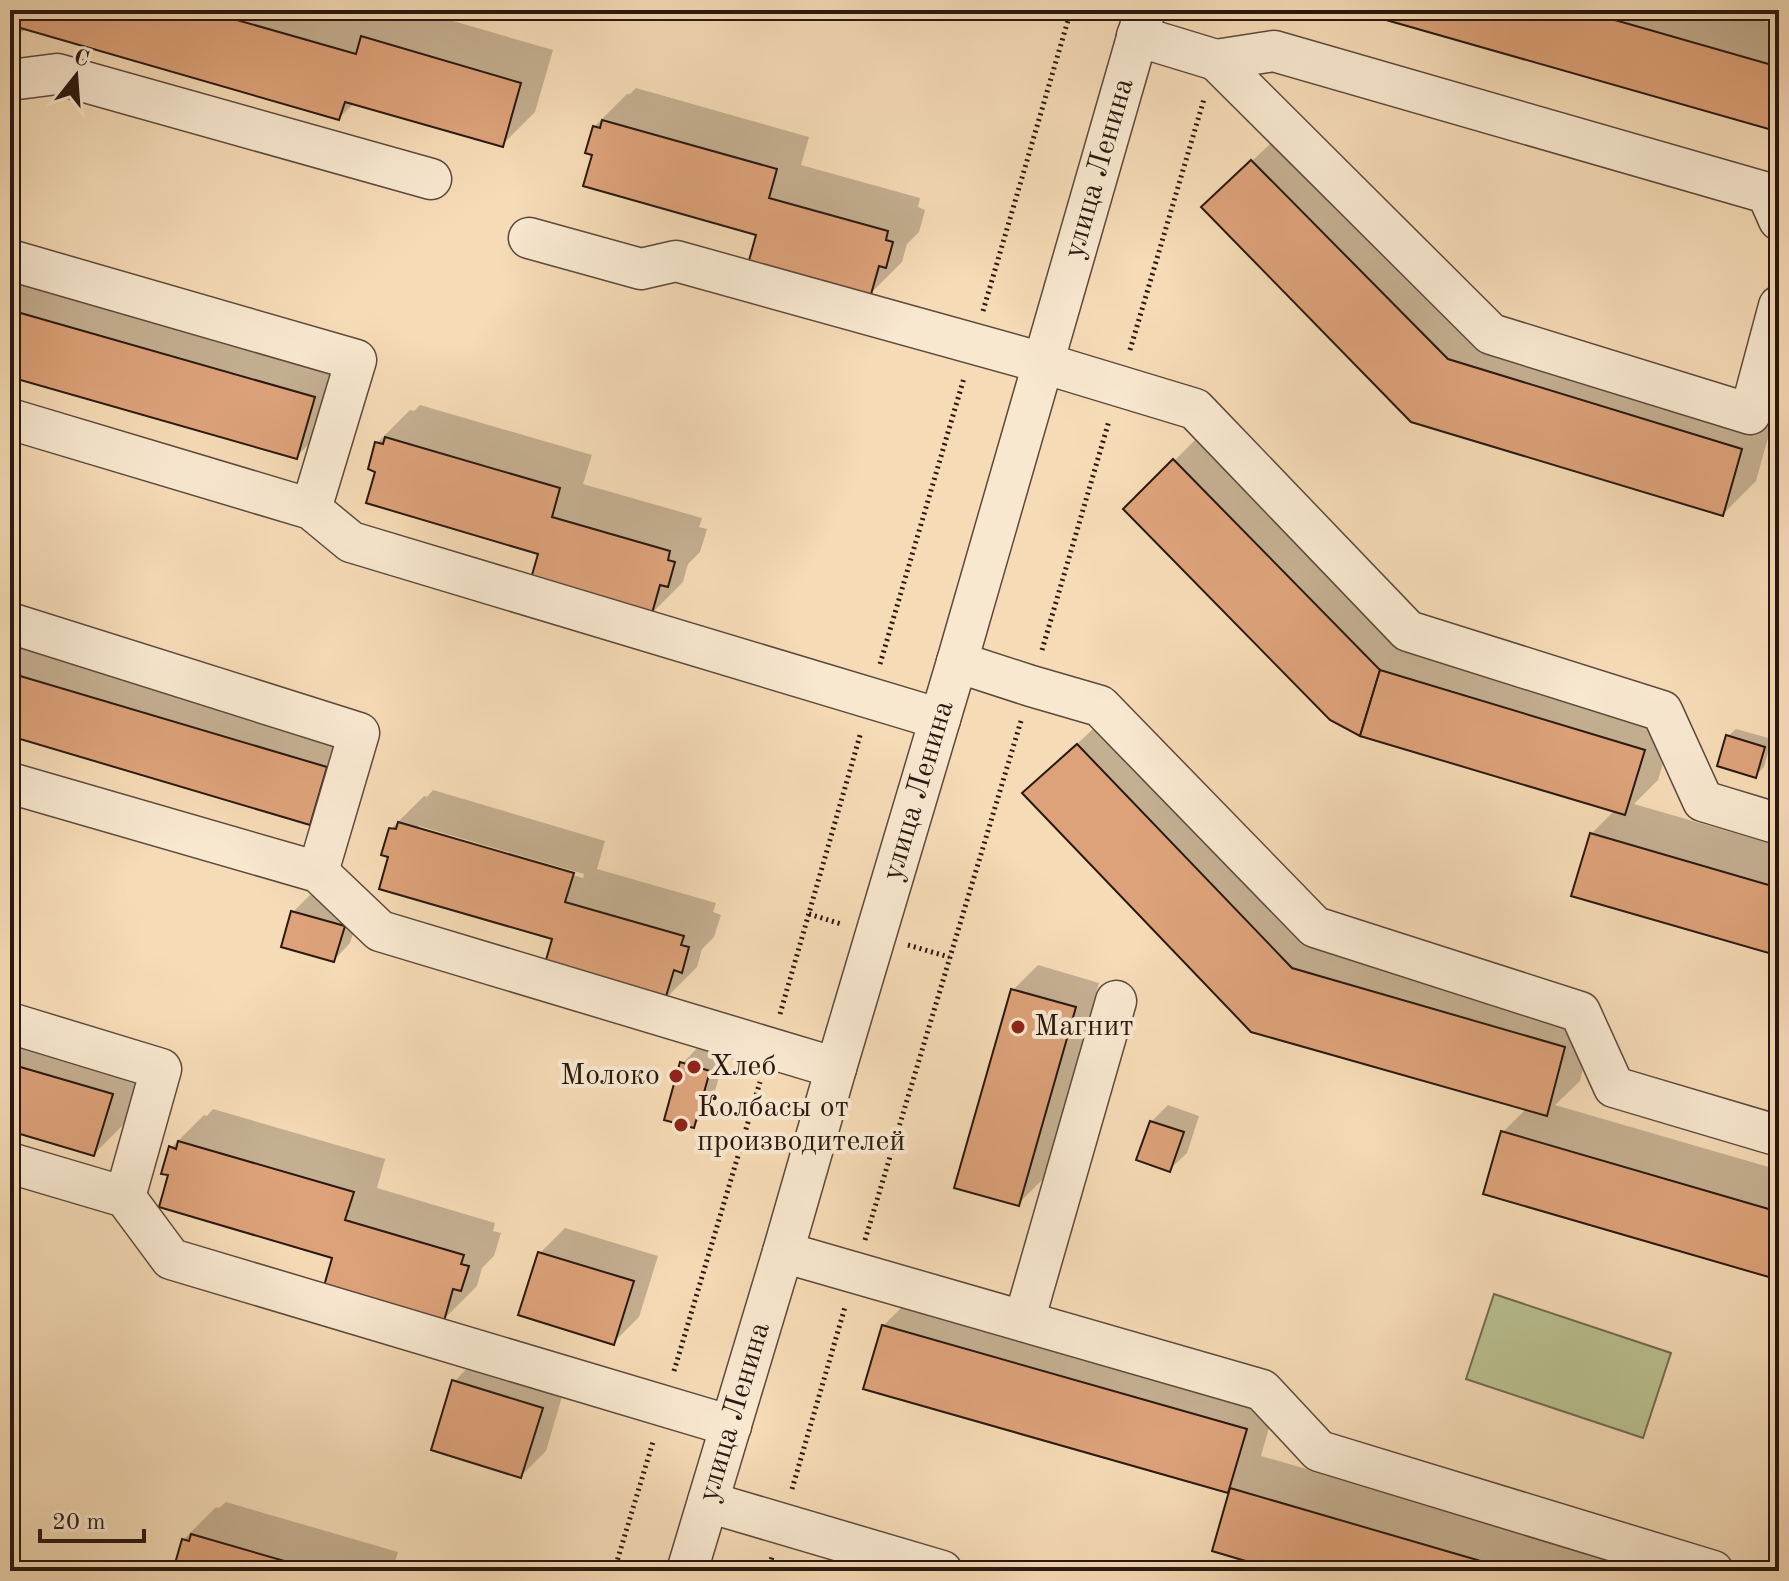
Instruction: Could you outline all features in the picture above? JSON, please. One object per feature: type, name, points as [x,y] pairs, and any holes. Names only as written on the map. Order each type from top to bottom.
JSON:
[{"type":"street","points":[[1141,23],[1216,60],[1491,334],[1750,414],[1779,306]]},
{"type":"street","name":"улица Ленина","points":[[687,1571],[957,662],[1141,23]]},
{"type":"street","points":[[1216,60],[1274,51],[1289,55],[1767,193],[1779,220]]},
{"type":"street","points":[[10,80],[57,74],[431,179]]},
{"type":"street","points":[[529,238],[641,269],[676,261],[1043,363],[1195,409],[1408,631],[1662,711],[1703,801],[1779,824]]},
{"type":"street","points":[[10,260],[356,360],[311,509]]},
{"type":"street","points":[[10,419],[311,509],[351,542],[940,719]]},
{"type":"street","points":[[10,623],[359,733],[318,872]]},
{"type":"street","points":[[957,662],[1100,706],[1315,927],[1580,1012],[1614,1087],[1779,1136]]},
{"type":"street","points":[[10,783],[318,872],[380,931],[836,1068]]},
{"type":"street","points":[[1024,1321],[1116,1001]]},
{"type":"street","points":[[10,1023],[161,1069],[125,1197]]},
{"type":"street","points":[[10,1163],[125,1197],[171,1259],[731,1426]]},
{"type":"street","points":[[783,1252],[1262,1390],[1319,1451],[1713,1571]]},
{"type":"street","points":[[708,1502],[942,1571]]},
{"type":"path","points":[[614,1571],[770,1048],[1071,10]]},
{"type":"path","points":[[768,1571],[1216,60]]},
{"type":"path","points":[[904,944],[949,957]]},
{"type":"green space","points":[[1494,1294],[1671,1353],[1643,1438],[1466,1379]]},
{"type":"building","points":[[10,10],[202,10],[356,54],[361,36],[521,83],[503,147],[345,102],[339,120],[17,27],[12,45]]},
{"type":"building","points":[[1351,10],[1580,10],[1779,67],[1779,132]]},
{"type":"building","points":[[602,120],[777,169],[769,198],[888,231],[886,240],[893,242],[886,268],[879,266],[870,298],[748,264],[756,235],[583,186],[592,155],[585,153],[593,126],[600,128]]},
{"type":"building","points":[[1251,160],[1448,359],[1742,449],[1723,516],[1411,422],[1201,207]]},
{"type":"building","points":[[10,310],[315,397],[297,459],[10,377]]},
{"type":"building","points":[[385,437],[560,488],[552,517],[670,551],[668,560],[675,562],[668,587],[660,585],[651,617],[530,582],[538,554],[366,503],[375,472],[368,469],[375,442],[383,444]]},
{"type":"building","points":[[1173,459],[1380,670],[1360,736],[1330,720],[1123,509]]},
{"type":"building","points":[[1380,670],[1645,750],[1625,815],[1360,736]]},
{"type":"building","points":[[10,673],[327,767],[310,825],[10,736]]},
{"type":"building","points":[[1726,735],[1765,747],[1756,778],[1717,766]]},
{"type":"building","points":[[1077,744],[1292,968],[1565,1047],[1547,1116],[1251,1032],[1022,793]]},
{"type":"building","points":[[398,822],[574,873],[565,902],[684,936],[681,945],[689,947],[682,973],[674,970],[664,1003],[544,967],[552,939],[379,889],[388,857],[381,855],[389,828],[396,829]]},
{"type":"building","points":[[1590,833],[1779,888],[1779,956],[1571,896]]},
{"type":"building","points":[[291,911],[345,926],[334,962],[281,947]]},
{"type":"building","points":[[1011,989],[1076,1007],[1019,1206],[954,1188]]},
{"type":"building","points":[[680,1062],[710,1071],[694,1128],[664,1120]]},
{"type":"building","points":[[10,1064],[113,1094],[94,1156],[10,1131]]},
{"type":"building","points":[[1150,1121],[1184,1132],[1170,1172],[1136,1160]]},
{"type":"building","points":[[1501,1131],[1779,1212],[1779,1280],[1483,1194]]},
{"type":"building","points":[[178,1141],[354,1192],[345,1220],[464,1255],[461,1264],[469,1266],[461,1291],[453,1289],[444,1321],[324,1286],[332,1258],[159,1207],[168,1175],[161,1174],[169,1146],[176,1149]]},
{"type":"building","points":[[538,1252],[634,1281],[614,1345],[518,1315]]},
{"type":"building","points":[[882,1325],[1247,1429],[1228,1493],[863,1389]]},
{"type":"building","points":[[452,1380],[543,1408],[521,1478],[431,1450]]},
{"type":"building","points":[[1230,1488],[1515,1571],[1279,1571],[1212,1551]]},
{"type":"building","points":[[191,1534],[319,1571],[180,1571],[181,1568],[174,1567],[182,1539],[189,1541]]},
{"type":"place","name":"Магнит","points":[[1018,1027]]},
{"type":"place","name":"Хлеб","points":[[694,1067]]},
{"type":"place","name":"Молоко","points":[[676,1076]]},
{"type":"place","name":"Колбасы от производителей","points":[[681,1125]]}]
